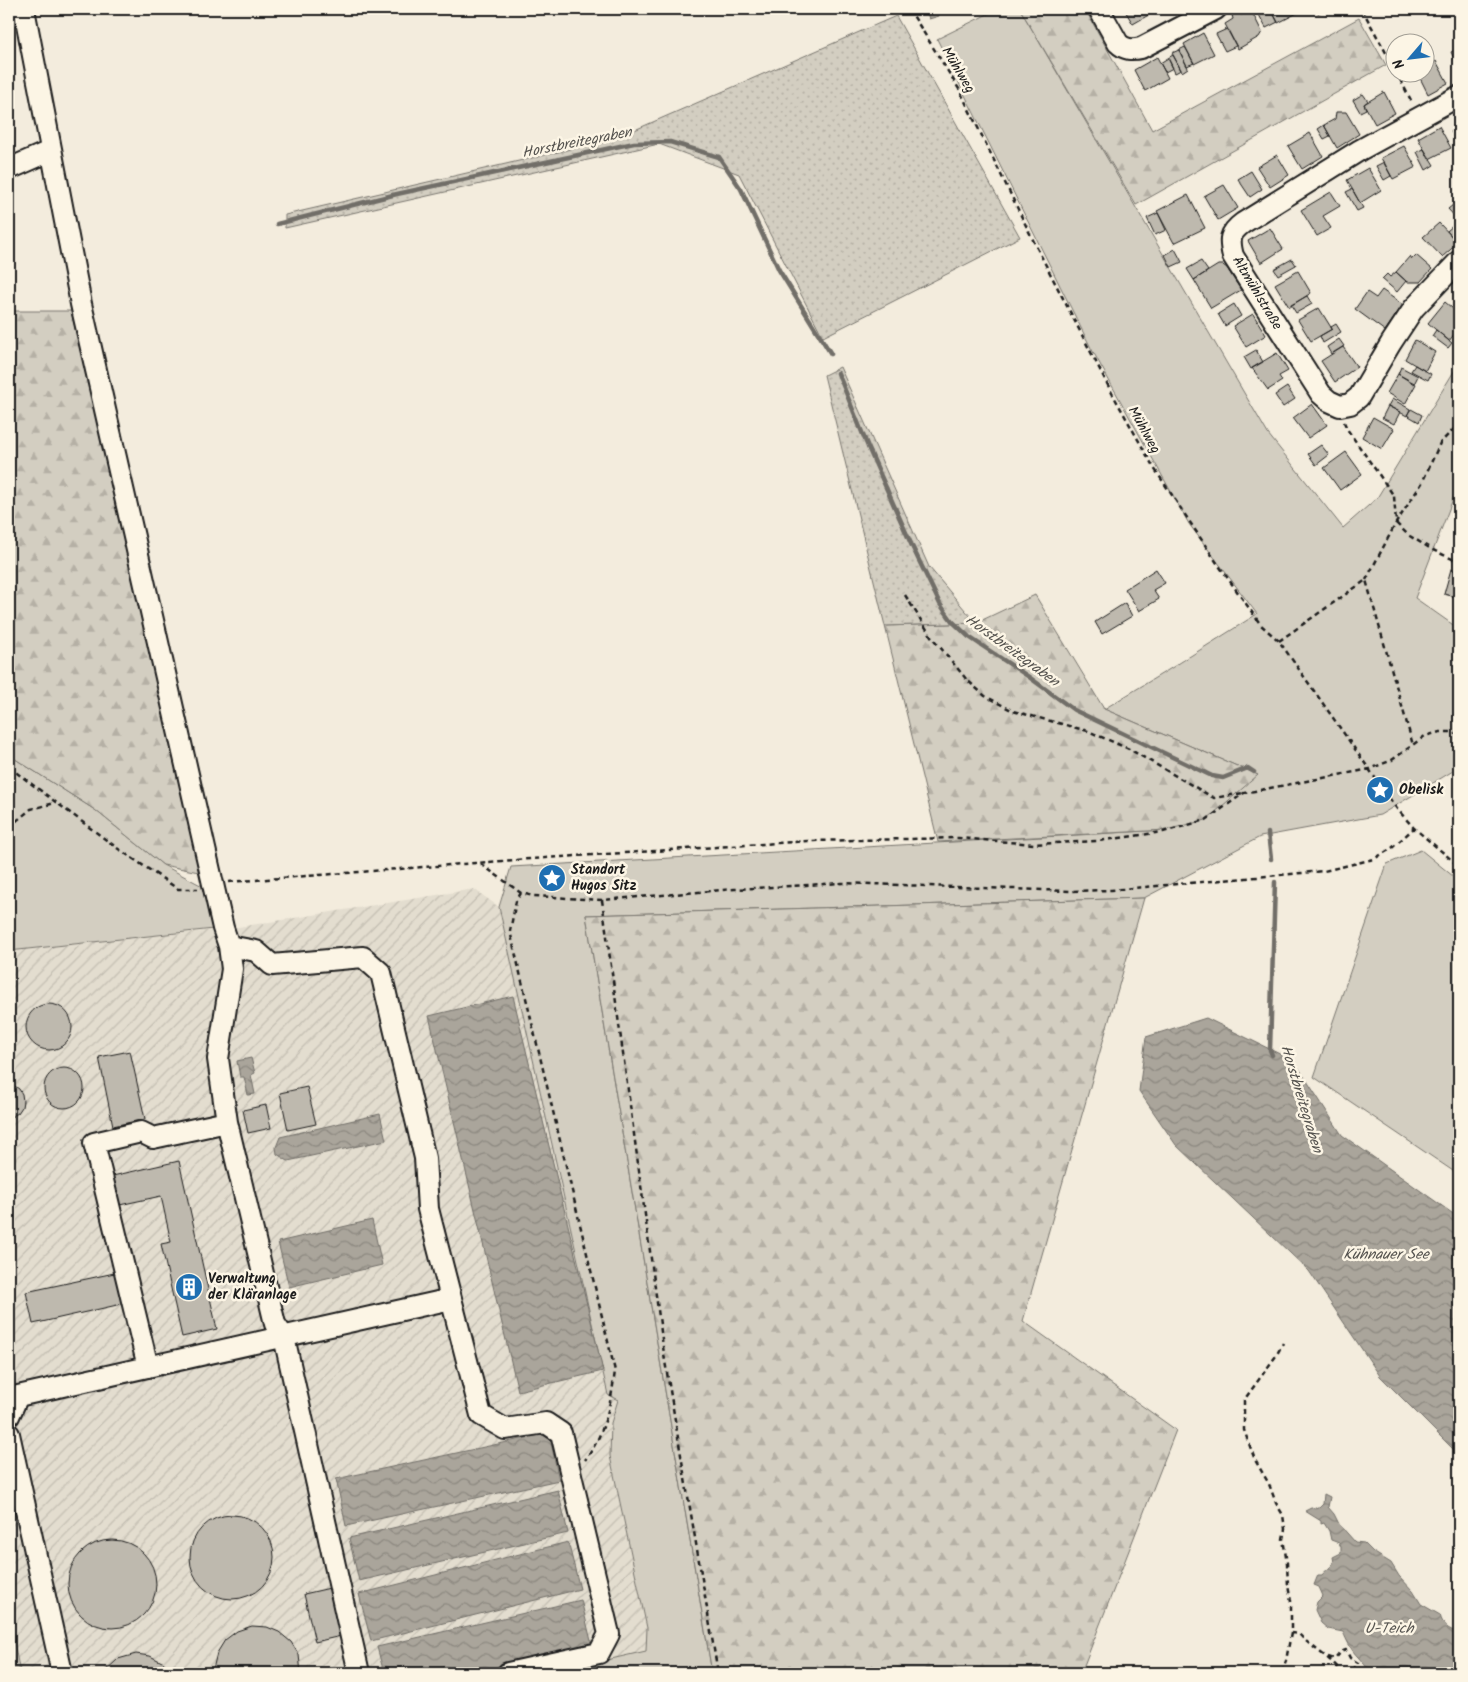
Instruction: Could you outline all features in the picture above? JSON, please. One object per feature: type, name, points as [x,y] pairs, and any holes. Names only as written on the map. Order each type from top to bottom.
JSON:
[{"type":"street","points":[[24,9],[81,304],[223,928],[229,946],[232,969],[218,1059],[227,1122],[275,1324],[284,1337],[359,1673]]},
{"type":"street","points":[[1099,9],[1121,47],[1133,50],[1141,48],[1216,9]]},
{"type":"street","name":"Altmühlstraße","points":[[1459,96],[1352,155],[1243,223],[1232,233],[1230,245],[1233,256],[1322,394],[1329,401],[1340,406],[1350,404],[1359,397],[1414,308],[1459,261]]},
{"type":"street","points":[[9,169],[50,151]]},
{"type":"street","points":[[229,946],[256,951],[272,965],[363,957],[381,973],[425,1158],[428,1209],[481,1415],[505,1429],[546,1423],[561,1432],[608,1634],[599,1653],[508,1673]]},
{"type":"street","points":[[148,1368],[94,1143],[141,1132],[153,1138],[227,1122]]},
{"type":"street","points":[[9,1416],[18,1396],[451,1299]]},
{"type":"street","points":[[9,1434],[62,1673]]},
{"type":"path","name":"Mühlweg","points":[[909,9],[959,89],[1112,393],[1154,468],[1261,625],[1279,641],[1397,809],[1414,828],[1459,866]]},
{"type":"path","points":[[1362,9],[1386,53]]},
{"type":"path","points":[[1401,82],[1420,117]]},
{"type":"path","points":[[1279,641],[1366,580],[1396,523],[1422,483],[1440,444],[1459,424]]},
{"type":"path","points":[[1347,429],[1394,496],[1396,523],[1408,535],[1433,550],[1459,562]]},
{"type":"path","points":[[1366,580],[1413,745]]},
{"type":"path","points":[[905,595],[931,636],[967,680],[985,696],[1014,711],[1088,731],[1129,749],[1214,798],[1370,769],[1392,760],[1425,736],[1440,732],[1452,732],[1459,735]]},
{"type":"path","points":[[9,767],[118,848],[178,889],[201,889],[214,883],[809,841],[958,838],[1034,844],[1098,840],[1163,832],[1206,820],[1244,793]]},
{"type":"path","points":[[9,827],[31,809],[56,802]]},
{"type":"path","points":[[480,864],[521,892],[534,896],[602,900],[735,889],[842,883],[1070,891],[1111,890],[1324,871],[1374,859],[1392,848],[1414,828]]},
{"type":"path","points":[[521,892],[516,901],[510,931],[615,1371],[605,1422],[590,1453],[572,1478]]},
{"type":"path","points":[[602,900],[665,1361],[718,1673]]},
{"type":"path","points":[[1282,1673],[1291,1633],[1291,1601],[1283,1539],[1285,1529],[1283,1514],[1256,1460],[1244,1430],[1244,1400],[1276,1356],[1283,1343]]},
{"type":"path","points":[[1291,1633],[1299,1634],[1307,1644],[1335,1659],[1341,1652],[1346,1650],[1350,1658],[1358,1663],[1351,1673]]},
{"type":"path","points":[[1327,1656],[1342,1673]]},
{"type":"shaded area","points":[[474,889],[499,907],[608,1395],[618,1400],[611,1423],[610,1456],[647,1628],[647,1651],[552,1673],[20,1673],[9,1616],[9,951],[232,928]]},
{"type":"green space","points":[[998,9],[1020,9],[1268,434],[1343,528],[1377,498],[1459,363],[1459,483],[1415,598],[1459,629],[1459,774],[1453,771],[1380,815],[1260,837],[1144,898],[586,915],[712,1673],[550,1673],[646,1651],[647,1628],[610,1456],[611,1423],[618,1400],[608,1395],[499,907],[511,867],[1166,830],[1258,775],[1104,709],[1257,614],[1189,524],[1091,348],[937,39]]},
{"type":"green space","points":[[1020,9],[1085,9],[1152,130],[1359,18],[1386,65],[1136,205]]},
{"type":"green space","points":[[896,16],[1020,237],[823,337],[739,174],[659,144],[285,228],[285,215],[614,139]]},
{"type":"green space","points":[[9,311],[71,311],[204,873],[163,865],[95,810],[9,755]]},
{"type":"green space","points":[[840,367],[929,567],[976,623],[885,626],[824,375]]},
{"type":"green space","points":[[1035,595],[1104,709],[1258,775],[1206,820],[1166,830],[938,842],[885,626],[976,623]]},
{"type":"green space","points":[[9,755],[95,810],[163,865],[208,889],[223,928],[9,951]]},
{"type":"green space","points":[[1421,850],[1459,881],[1459,1175],[1314,1077],[1387,864]]},
{"type":"green space","points":[[1144,898],[1023,1321],[1176,1430],[1081,1673],[712,1673],[586,915]]},
{"type":"green space","points":[[9,1616],[20,1673],[9,1673]]},
{"type":"water","points":[[926,9],[937,9],[939,16],[929,19]]},
{"type":"water","points":[[513,996],[603,1371],[518,1391],[429,1016]]},
{"type":"water","name":"Kühnauer See","points":[[1206,1018],[1294,1061],[1342,1135],[1459,1218],[1459,1455],[1380,1376],[1309,1271],[1176,1145],[1139,1091],[1146,1037]]},
{"type":"water","points":[[251,1058],[255,1073],[251,1075],[255,1094],[248,1095],[244,1077],[240,1077],[237,1061]]},
{"type":"water","points":[[380,1114],[386,1140],[288,1161],[277,1154],[276,1147],[280,1137]]},
{"type":"water","points":[[372,1220],[382,1265],[289,1287],[278,1242]]},
{"type":"water","points":[[549,1433],[559,1480],[346,1526],[336,1479]]},
{"type":"water","points":[[558,1490],[568,1533],[359,1581],[349,1538]]},
{"type":"water","name":"U-Teich","points":[[1324,1494],[1330,1497],[1328,1507],[1339,1524],[1355,1542],[1364,1543],[1373,1552],[1391,1563],[1421,1604],[1440,1615],[1447,1627],[1459,1632],[1459,1673],[1369,1673],[1366,1666],[1351,1648],[1343,1632],[1328,1629],[1321,1623],[1315,1610],[1317,1602],[1323,1596],[1319,1587],[1314,1585],[1318,1575],[1322,1575],[1332,1565],[1333,1557],[1341,1553],[1341,1547],[1339,1543],[1331,1540],[1329,1531],[1324,1523],[1321,1524],[1321,1521],[1305,1511],[1311,1508],[1319,1508],[1323,1504]]},
{"type":"water","points":[[568,1542],[580,1589],[371,1641],[359,1594]]},
{"type":"water","points":[[581,1600],[592,1645],[471,1673],[384,1673],[377,1647]]},
{"type":"building","points":[[1124,9],[1149,9],[1152,13],[1133,24]]},
{"type":"building","points":[[1271,9],[1278,22],[1266,28],[1257,11]]},
{"type":"building","points":[[1271,9],[1302,9],[1303,10],[1278,23]]},
{"type":"building","points":[[1315,9],[1326,9],[1318,13]]},
{"type":"building","points":[[1251,10],[1262,32],[1259,37],[1238,49],[1225,24],[1233,19],[1232,15],[1239,12],[1241,15]]},
{"type":"building","points":[[1227,29],[1236,46],[1225,51],[1216,34]]},
{"type":"building","points":[[1203,33],[1214,54],[1194,64],[1184,44]]},
{"type":"building","points":[[1185,47],[1194,63],[1187,66],[1179,50]]},
{"type":"building","points":[[1459,48],[1459,64],[1457,65],[1451,52]]},
{"type":"building","points":[[1179,50],[1188,68],[1182,72],[1172,53]]},
{"type":"building","points":[[1173,55],[1181,70],[1175,73],[1168,58]]},
{"type":"building","points":[[1157,57],[1168,78],[1145,91],[1134,70]]},
{"type":"building","points":[[1168,58],[1173,68],[1165,72],[1160,63]]},
{"type":"building","points":[[1436,61],[1448,83],[1428,94],[1422,82],[1436,82]]},
{"type":"building","points":[[1384,92],[1395,113],[1375,124],[1364,104]]},
{"type":"building","points":[[1363,94],[1368,101],[1364,104],[1366,109],[1360,112],[1353,100]]},
{"type":"building","points":[[1336,112],[1346,112],[1359,134],[1337,148],[1324,125],[1335,119]]},
{"type":"building","points":[[1324,125],[1330,136],[1324,139],[1318,129]]},
{"type":"building","points":[[1439,126],[1451,148],[1429,159],[1418,138]]},
{"type":"building","points":[[1459,127],[1459,147],[1451,131]]},
{"type":"building","points":[[1310,133],[1323,156],[1302,169],[1288,146]]},
{"type":"building","points":[[1404,146],[1416,167],[1393,179],[1381,158]]},
{"type":"building","points":[[1424,149],[1434,165],[1426,170],[1417,152]]},
{"type":"building","points":[[1277,155],[1289,175],[1270,187],[1257,167]]},
{"type":"building","points":[[1384,162],[1391,176],[1384,180],[1376,166]]},
{"type":"building","points":[[1368,168],[1381,190],[1360,203],[1347,180]]},
{"type":"building","points":[[1251,171],[1262,189],[1250,197],[1238,179]]},
{"type":"building","points":[[1224,185],[1238,208],[1218,220],[1204,196]]},
{"type":"building","points":[[1352,189],[1363,208],[1357,211],[1346,192]]},
{"type":"building","points":[[1331,192],[1340,206],[1323,216],[1331,228],[1317,236],[1301,210]]},
{"type":"building","points":[[1188,195],[1205,228],[1174,243],[1157,211]]},
{"type":"building","points":[[1453,205],[1459,212],[1459,221],[1448,209]]},
{"type":"building","points":[[1158,213],[1166,230],[1155,235],[1147,218]]},
{"type":"building","points":[[1439,223],[1458,243],[1442,257],[1423,237]]},
{"type":"building","points":[[1456,223],[1459,226],[1458,243],[1447,231]]},
{"type":"building","points":[[1270,228],[1283,249],[1261,263],[1248,241]]},
{"type":"building","points":[[1175,249],[1182,262],[1171,267],[1165,255]]},
{"type":"building","points":[[1416,255],[1432,269],[1420,282],[1407,282],[1396,272],[1410,256],[1412,259]]},
{"type":"building","points":[[1292,259],[1296,265],[1278,275],[1274,269]]},
{"type":"building","points":[[1201,261],[1208,271],[1194,280],[1187,269]]},
{"type":"building","points":[[1218,265],[1223,265],[1227,268],[1241,290],[1211,308],[1194,280]]},
{"type":"building","points":[[1298,271],[1311,293],[1289,307],[1275,284]]},
{"type":"building","points":[[1396,272],[1406,281],[1397,292],[1382,279],[1387,274],[1390,277]]},
{"type":"building","points":[[1382,290],[1403,305],[1385,331],[1355,309],[1367,292],[1376,298]]},
{"type":"building","points":[[1307,296],[1312,304],[1296,313],[1291,305]]},
{"type":"building","points":[[1445,302],[1459,314],[1459,328],[1449,341],[1428,323]]},
{"type":"building","points":[[1234,304],[1241,316],[1225,326],[1218,314]]},
{"type":"building","points":[[1319,308],[1332,329],[1311,341],[1298,320]]},
{"type":"building","points":[[1253,314],[1266,335],[1246,347],[1233,326]]},
{"type":"building","points":[[1336,324],[1341,332],[1323,343],[1320,336],[1332,329],[1331,327]]},
{"type":"building","points":[[1436,330],[1452,343],[1448,348],[1432,336]]},
{"type":"building","points":[[1339,339],[1344,346],[1331,354],[1327,347]]},
{"type":"building","points":[[1415,340],[1435,352],[1425,371],[1405,359]]},
{"type":"building","points":[[1343,347],[1357,367],[1335,382],[1321,361]]},
{"type":"building","points":[[1256,350],[1263,362],[1251,369],[1244,357]]},
{"type":"building","points":[[1277,353],[1288,371],[1279,376],[1282,381],[1268,390],[1252,368]]},
{"type":"building","points":[[1415,365],[1431,374],[1428,380],[1411,371]]},
{"type":"building","points":[[1401,367],[1418,376],[1414,384],[1398,374]]},
{"type":"building","points":[[1398,374],[1416,384],[1405,404],[1387,393]]},
{"type":"building","points":[[1287,387],[1295,399],[1283,407],[1275,395]]},
{"type":"building","points":[[1392,399],[1410,409],[1407,416],[1388,406]]},
{"type":"building","points":[[1312,404],[1327,425],[1308,438],[1293,418]]},
{"type":"building","points":[[1388,406],[1400,412],[1394,424],[1382,418]]},
{"type":"building","points":[[1411,409],[1422,415],[1419,422],[1407,415]]},
{"type":"building","points":[[1373,417],[1394,429],[1382,449],[1362,437]]},
{"type":"building","points":[[1321,445],[1329,455],[1316,465],[1308,454]]},
{"type":"building","points":[[1346,452],[1362,474],[1340,490],[1324,468]]},
{"type":"building","points":[[1156,569],[1165,583],[1153,590],[1159,599],[1139,611],[1125,589]]},
{"type":"building","points":[[1451,569],[1459,572],[1459,598],[1444,594]]},
{"type":"building","points":[[1125,603],[1132,616],[1102,634],[1095,622]]},
{"type":"building","points":[[54,1004],[66,1010],[71,1018],[71,1036],[66,1044],[58,1049],[44,1050],[32,1044],[27,1036],[26,1022],[32,1010],[40,1005]]},
{"type":"building","points":[[130,1051],[145,1119],[113,1126],[99,1057]]},
{"type":"building","points":[[68,1068],[75,1071],[81,1077],[84,1088],[83,1096],[75,1105],[68,1108],[60,1108],[53,1105],[45,1096],[44,1084],[47,1077],[56,1069]]},
{"type":"building","points":[[9,1082],[19,1089],[23,1101],[18,1113],[9,1118]]},
{"type":"building","points":[[307,1087],[316,1124],[288,1130],[280,1093]]},
{"type":"building","points":[[266,1105],[271,1128],[248,1133],[243,1110]]},
{"type":"building","name":"Verwaltung der Kläranlage","points":[[179,1161],[217,1329],[182,1337],[161,1244],[171,1242],[161,1196],[115,1206],[108,1177]]},
{"type":"building","points":[[119,1272],[126,1303],[33,1324],[26,1292]]},
{"type":"building","points":[[232,1515],[248,1518],[262,1527],[271,1541],[274,1557],[271,1573],[262,1587],[248,1596],[232,1599],[216,1596],[202,1587],[193,1573],[190,1557],[193,1541],[202,1527],[216,1518]]},
{"type":"building","points":[[103,1540],[121,1540],[137,1547],[149,1559],[156,1575],[156,1593],[149,1609],[137,1621],[121,1628],[103,1628],[87,1621],[75,1609],[68,1593],[68,1575],[75,1559],[87,1547]]},
{"type":"building","points":[[330,1588],[341,1636],[315,1642],[304,1594]]},
{"type":"building","points":[[252,1626],[267,1627],[279,1632],[291,1642],[299,1655],[301,1673],[214,1673],[213,1669],[217,1653],[225,1640],[237,1631]]},
{"type":"building","points":[[136,1654],[150,1656],[164,1663],[172,1673],[103,1673],[118,1659]]},
{"type":"waterway","name":"Horstbreitegraben","points":[[277,224],[397,194],[634,143],[670,142],[719,157],[741,189],[779,270],[831,354]]},
{"type":"waterway","name":"Horstbreitegraben","points":[[839,376],[838,373],[868,447],[912,546],[940,604],[952,621],[969,637],[1074,710],[1212,776],[1223,778],[1248,768],[1254,772]]},
{"type":"waterway","name":"Horstbreitegraben","points":[[1268,833],[1271,859]]},
{"type":"waterway","name":"Horstbreitegraben","points":[[1272,1055],[1270,1050],[1275,882]]},
{"type":"place","name":"Obelisk","points":[[1380,790]]},
{"type":"place","name":"Standort Hugos Sitz","points":[[552,878]]},
{"type":"place","name":"Verwaltung der Kläranlage","points":[[189,1287]]}]
